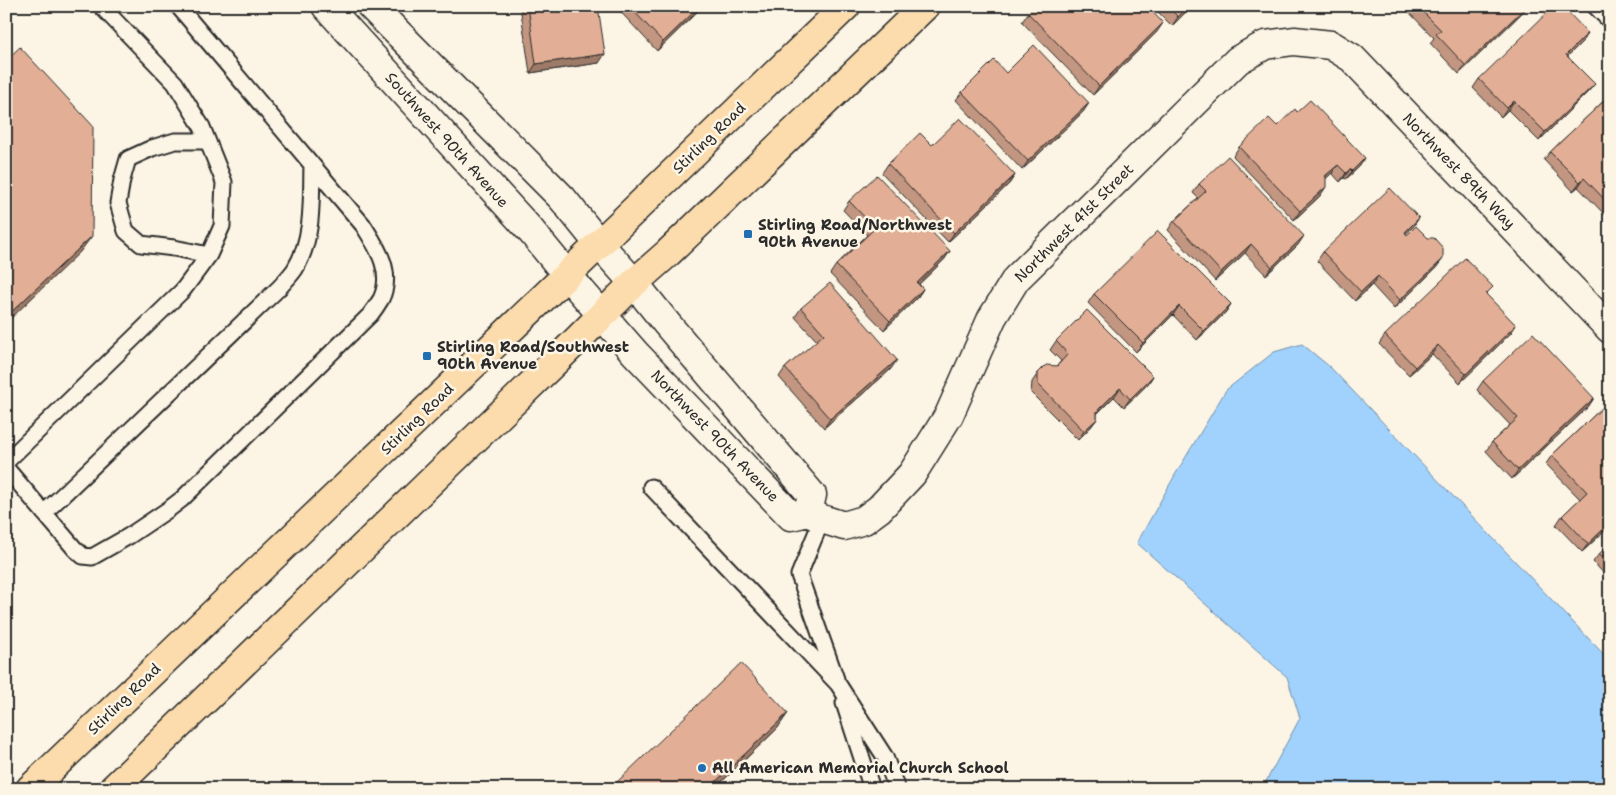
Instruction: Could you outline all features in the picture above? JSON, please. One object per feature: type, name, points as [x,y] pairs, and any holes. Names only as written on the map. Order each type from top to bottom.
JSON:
[{"type":"main road","name":"Stirling Road","points":[[30,789],[846,6]]},
{"type":"main road","points":[[113,789],[634,283],[668,253],[925,6]]},
{"type":"street","name":"Southwest 90th Avenue","points":[[326,6],[531,231],[567,275]]},
{"type":"street","points":[[370,6],[562,198],[599,244]]},
{"type":"street","name":"Northwest 89th Way","points":[[1294,41],[1331,45],[1352,58],[1610,329]]},
{"type":"street","name":"Northwest 41st Street","points":[[879,509],[912,474],[949,414],[992,318],[1016,280],[1238,60],[1265,45],[1294,41]]},
{"type":"street","name":"Northwest 90th Avenue","points":[[599,244],[812,495],[815,515]]},
{"type":"street","name":"Northwest 90th Avenue","points":[[567,275],[635,353],[791,516],[815,515],[844,526],[864,520],[879,509]]},
{"type":"lane","points":[[6,462],[184,290],[209,255],[222,226],[224,182],[202,127],[175,83],[101,6]]},
{"type":"lane","points":[[6,468],[83,556],[92,557],[105,551],[170,509],[182,499],[370,315],[382,298],[386,286],[386,275],[382,259],[377,246],[363,225],[178,6]]},
{"type":"lane","points":[[1595,6],[1610,21]]},
{"type":"lane","points":[[207,141],[176,140],[128,159],[118,203],[126,231],[141,244],[209,255]]},
{"type":"lane","points":[[44,513],[280,287],[295,269],[304,251],[310,224],[312,164]]},
{"type":"lane","points":[[652,487],[838,684],[885,757],[897,789]]},
{"type":"lane","points":[[815,515],[799,575],[838,684],[872,789]]},
{"type":"water","points":[[1302,344],[1330,367],[1610,661],[1610,789],[1262,789],[1300,718],[1287,677],[1137,543],[1226,390],[1274,352]]},
{"type":"building","points":[[528,6],[598,6],[605,54],[536,64]]},
{"type":"building","points":[[629,6],[700,6],[663,42]]},
{"type":"building","points":[[1035,6],[1073,6],[1078,11],[1084,6],[1147,6],[1163,23],[1099,86],[1028,13]]},
{"type":"building","points":[[1167,6],[1189,6],[1178,17]]},
{"type":"building","points":[[1417,6],[1527,6],[1465,65],[1436,34],[1441,30]]},
{"type":"building","points":[[1554,6],[1562,6],[1588,33],[1566,55],[1595,84],[1545,132],[1514,101],[1507,108],[1479,79]]},
{"type":"building","points":[[1034,45],[1089,103],[1028,161],[962,92],[994,60],[1006,73]]},
{"type":"building","points":[[20,47],[93,126],[92,236],[6,317],[6,60]]},
{"type":"building","points":[[1610,95],[1610,205],[1584,178],[1580,182],[1550,152]]},
{"type":"building","points":[[1310,100],[1365,158],[1352,171],[1350,169],[1346,173],[1338,165],[1325,176],[1326,187],[1300,211],[1239,147],[1269,118],[1277,126],[1295,109],[1297,112]]},
{"type":"building","points":[[960,118],[1015,175],[954,233],[888,164],[920,133],[932,145]]},
{"type":"building","points":[[1228,156],[1304,236],[1272,267],[1251,244],[1221,272],[1174,221],[1206,191],[1199,184]]},
{"type":"building","points":[[877,175],[950,251],[917,283],[923,289],[890,321],[836,265],[875,228],[849,201]]},
{"type":"building","points":[[1390,188],[1419,218],[1405,232],[1407,235],[1416,226],[1428,238],[1434,238],[1443,248],[1443,259],[1400,300],[1378,276],[1361,292],[1323,252]]},
{"type":"building","points":[[1158,231],[1231,304],[1204,331],[1179,306],[1143,343],[1094,294]]},
{"type":"building","points":[[1465,258],[1493,287],[1486,294],[1516,325],[1466,374],[1438,345],[1415,367],[1385,335]]},
{"type":"building","points":[[830,283],[897,360],[830,419],[785,368],[824,334],[801,308]]},
{"type":"building","points":[[1087,310],[1153,376],[1130,399],[1120,388],[1097,411],[1097,419],[1084,431],[1038,384],[1038,373],[1046,365],[1057,366],[1068,354],[1056,341]]},
{"type":"building","points":[[1533,333],[1594,398],[1518,470],[1492,442],[1518,418],[1483,381]]},
{"type":"building","points":[[1603,407],[1610,415],[1610,523],[1588,544],[1562,516],[1587,492],[1552,455]]},
{"type":"building","points":[[1610,543],[1610,565],[1599,554]]},
{"type":"building","points":[[741,663],[788,713],[708,789],[623,789],[617,782]]},
{"type":"place","name":"Stirling Road/Northwest 90th Avenue","points":[[748,234]]},
{"type":"place","name":"Stirling Road/Southwest 90th Avenue","points":[[427,356]]},
{"type":"place","name":"All American Memorial Church School","points":[[702,768]]}]
